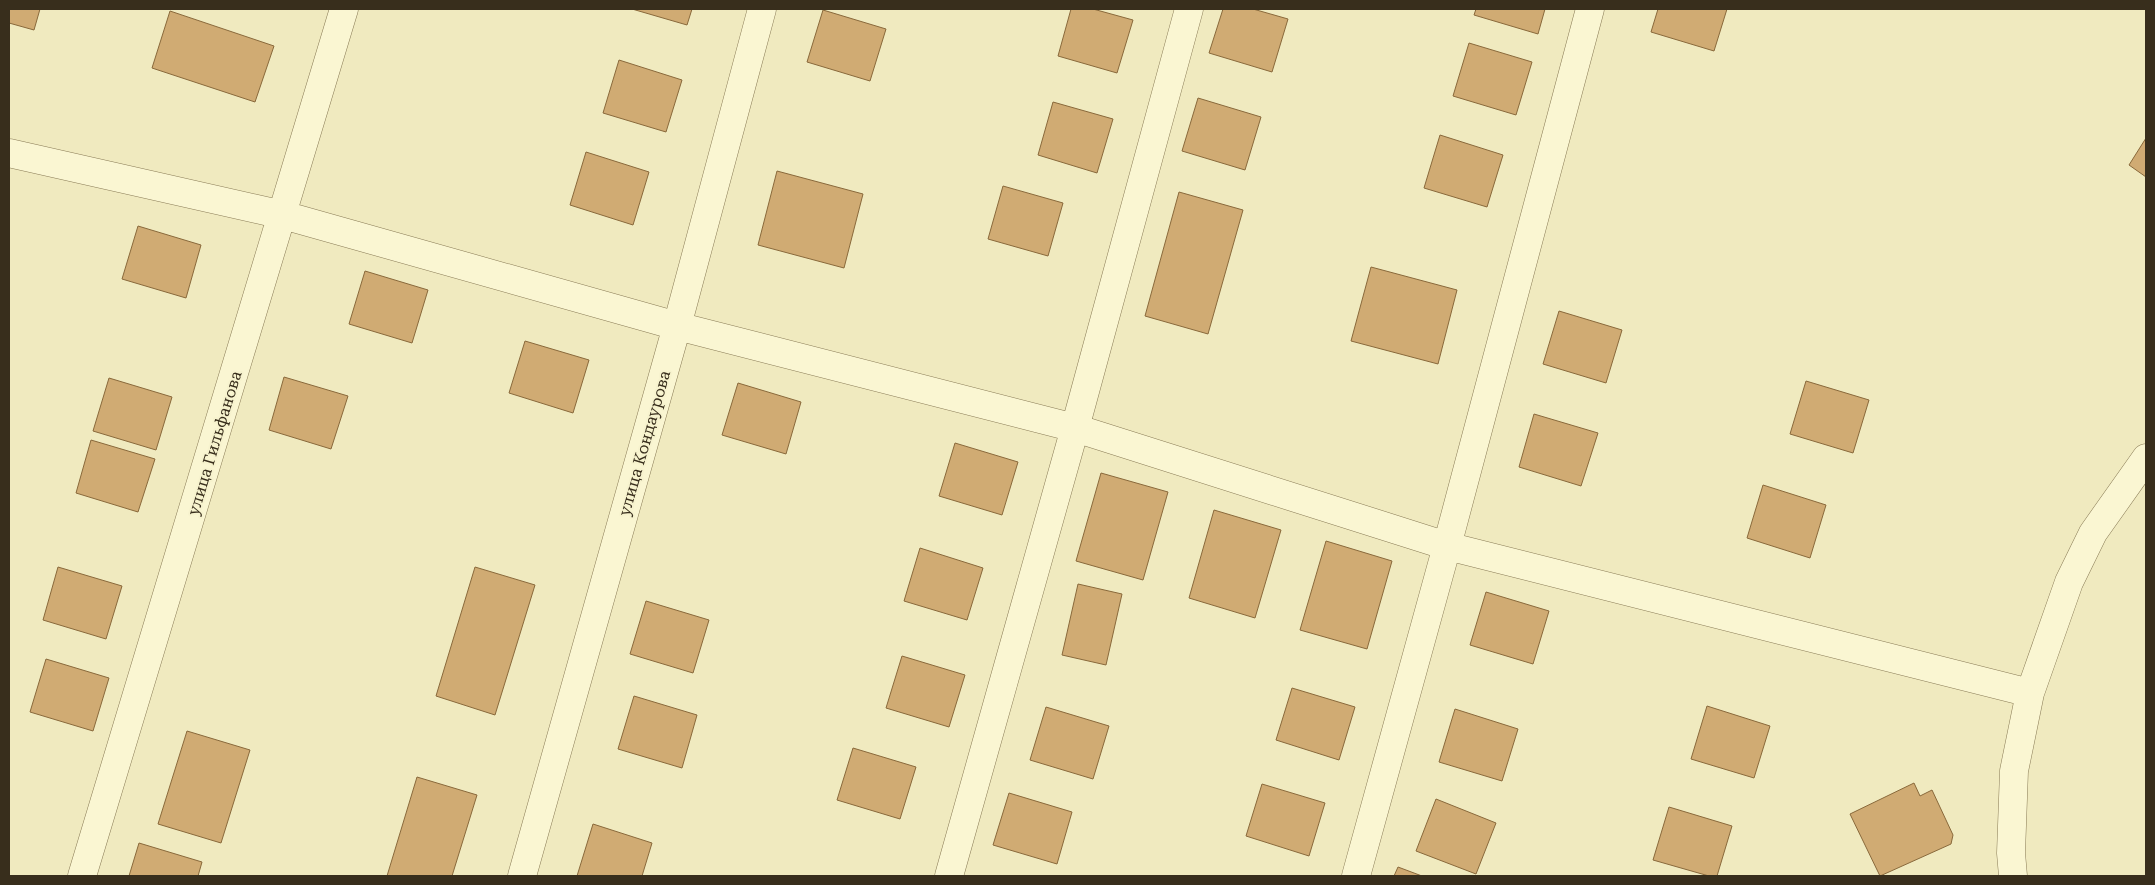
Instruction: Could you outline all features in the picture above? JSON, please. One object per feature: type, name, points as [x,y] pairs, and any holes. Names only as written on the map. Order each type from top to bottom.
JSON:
[{"type":"street","name":"улица Гильфанова","points":[[82,876],[344,9]]},
{"type":"street","name":"улица Кондаурова","points":[[522,876],[677,326],[762,9]]},
{"type":"street","points":[[949,876],[1075,428],[1189,9]]},
{"type":"street","points":[[1356,876],[1447,546],[1590,9]]},
{"type":"street","points":[[9,153],[283,215],[677,326],[1075,428],[1447,546],[2030,693]]},
{"type":"street","points":[[2013,876],[2011,853],[2014,771],[2030,693],[2069,582],[2093,533],[2146,458]]},
{"type":"building","points":[[9,9],[40,9],[34,30],[9,23]]},
{"type":"building","points":[[632,9],[692,9],[687,25]]},
{"type":"building","points":[[1071,9],[1093,9],[1133,20],[1117,73],[1058,56]]},
{"type":"building","points":[[1223,9],[1253,9],[1288,19],[1272,72],[1209,53]]},
{"type":"building","points":[[1476,9],[1545,9],[1538,34],[1474,15]]},
{"type":"building","points":[[1658,9],[1727,9],[1714,51],[1651,32]]},
{"type":"building","points":[[823,10],[886,29],[870,81],[807,62]]},
{"type":"building","points":[[170,11],[274,46],[255,102],[152,68]]},
{"type":"building","points":[[1469,43],[1532,62],[1516,115],[1453,96]]},
{"type":"building","points":[[619,60],[682,80],[666,132],[603,113]]},
{"type":"building","points":[[1198,98],[1261,117],[1245,170],[1182,151]]},
{"type":"building","points":[[1053,102],[1113,119],[1097,173],[1038,155]]},
{"type":"building","points":[[1440,135],[1503,155],[1487,207],[1424,188]]},
{"type":"building","points":[[2146,138],[2146,177],[2129,165]]},
{"type":"building","points":[[586,152],[649,172],[633,225],[570,205]]},
{"type":"building","points":[[777,171],[863,194],[844,268],[758,245]]},
{"type":"building","points":[[1003,186],[1063,203],[1048,256],[988,239]]},
{"type":"building","points":[[1179,192],[1243,210],[1208,334],[1145,316]]},
{"type":"building","points":[[138,226],[201,245],[186,298],[122,279]]},
{"type":"building","points":[[1371,267],[1457,290],[1438,364],[1351,341]]},
{"type":"building","points":[[365,271],[428,290],[412,343],[349,324]]},
{"type":"building","points":[[1559,311],[1622,330],[1606,383],[1543,364]]},
{"type":"building","points":[[525,341],[589,360],[573,413],[509,393]]},
{"type":"building","points":[[284,377],[348,396],[331,449],[269,430]]},
{"type":"building","points":[[109,378],[172,397],[156,450],[93,431]]},
{"type":"building","points":[[1806,381],[1869,400],[1853,453],[1790,434]]},
{"type":"building","points":[[738,383],[801,402],[786,454],[722,435]]},
{"type":"building","points":[[1534,414],[1598,433],[1581,486],[1519,467]]},
{"type":"building","points":[[91,440],[155,459],[138,512],[76,493]]},
{"type":"building","points":[[955,443],[1018,462],[1002,515],[939,496]]},
{"type":"building","points":[[1101,473],[1168,492],[1143,580],[1076,561]]},
{"type":"building","points":[[1763,485],[1826,505],[1810,558],[1747,538]]},
{"type":"building","points":[[1214,510],[1281,530],[1255,618],[1189,598]]},
{"type":"building","points":[[1326,541],[1392,561],[1367,649],[1300,630]]},
{"type":"building","points":[[920,548],[983,568],[967,620],[904,601]]},
{"type":"building","points":[[58,567],[122,586],[106,639],[43,620]]},
{"type":"building","points":[[475,567],[535,585],[495,715],[436,696]]},
{"type":"building","points":[[1078,584],[1122,594],[1106,665],[1062,655]]},
{"type":"building","points":[[1486,592],[1549,611],[1533,664],[1470,645]]},
{"type":"building","points":[[646,601],[709,620],[693,673],[630,654]]},
{"type":"building","points":[[902,656],[965,675],[949,727],[886,708]]},
{"type":"building","points":[[46,659],[109,678],[93,731],[30,712]]},
{"type":"building","points":[[1292,688],[1355,707],[1339,760],[1276,740]]},
{"type":"building","points":[[634,696],[697,715],[682,768],[618,749]]},
{"type":"building","points":[[1707,706],[1770,726],[1754,778],[1691,759]]},
{"type":"building","points":[[1046,707],[1109,726],[1093,779],[1030,760]]},
{"type":"building","points":[[1455,709],[1518,729],[1502,781],[1439,762]]},
{"type":"building","points":[[187,731],[250,750],[221,843],[158,824]]},
{"type":"building","points":[[853,748],[916,767],[900,819],[837,800]]},
{"type":"building","points":[[417,777],[477,795],[452,876],[387,876]]},
{"type":"building","points":[[1914,783],[1920,796],[1932,790],[1953,835],[1951,844],[1880,876],[1850,814]]},
{"type":"building","points":[[1262,784],[1325,803],[1309,856],[1246,836]]},
{"type":"building","points":[[1009,793],[1072,812],[1057,864],[993,845]]},
{"type":"building","points":[[1436,799],[1496,823],[1476,874],[1416,851]]},
{"type":"building","points":[[1669,807],[1732,826],[1717,876],[1709,876],[1653,860]]},
{"type":"building","points":[[593,824],[652,843],[642,876],[577,876]]},
{"type":"building","points":[[139,843],[202,862],[198,876],[129,876]]},
{"type":"building","points":[[1398,867],[1422,876],[1394,876]]}]
